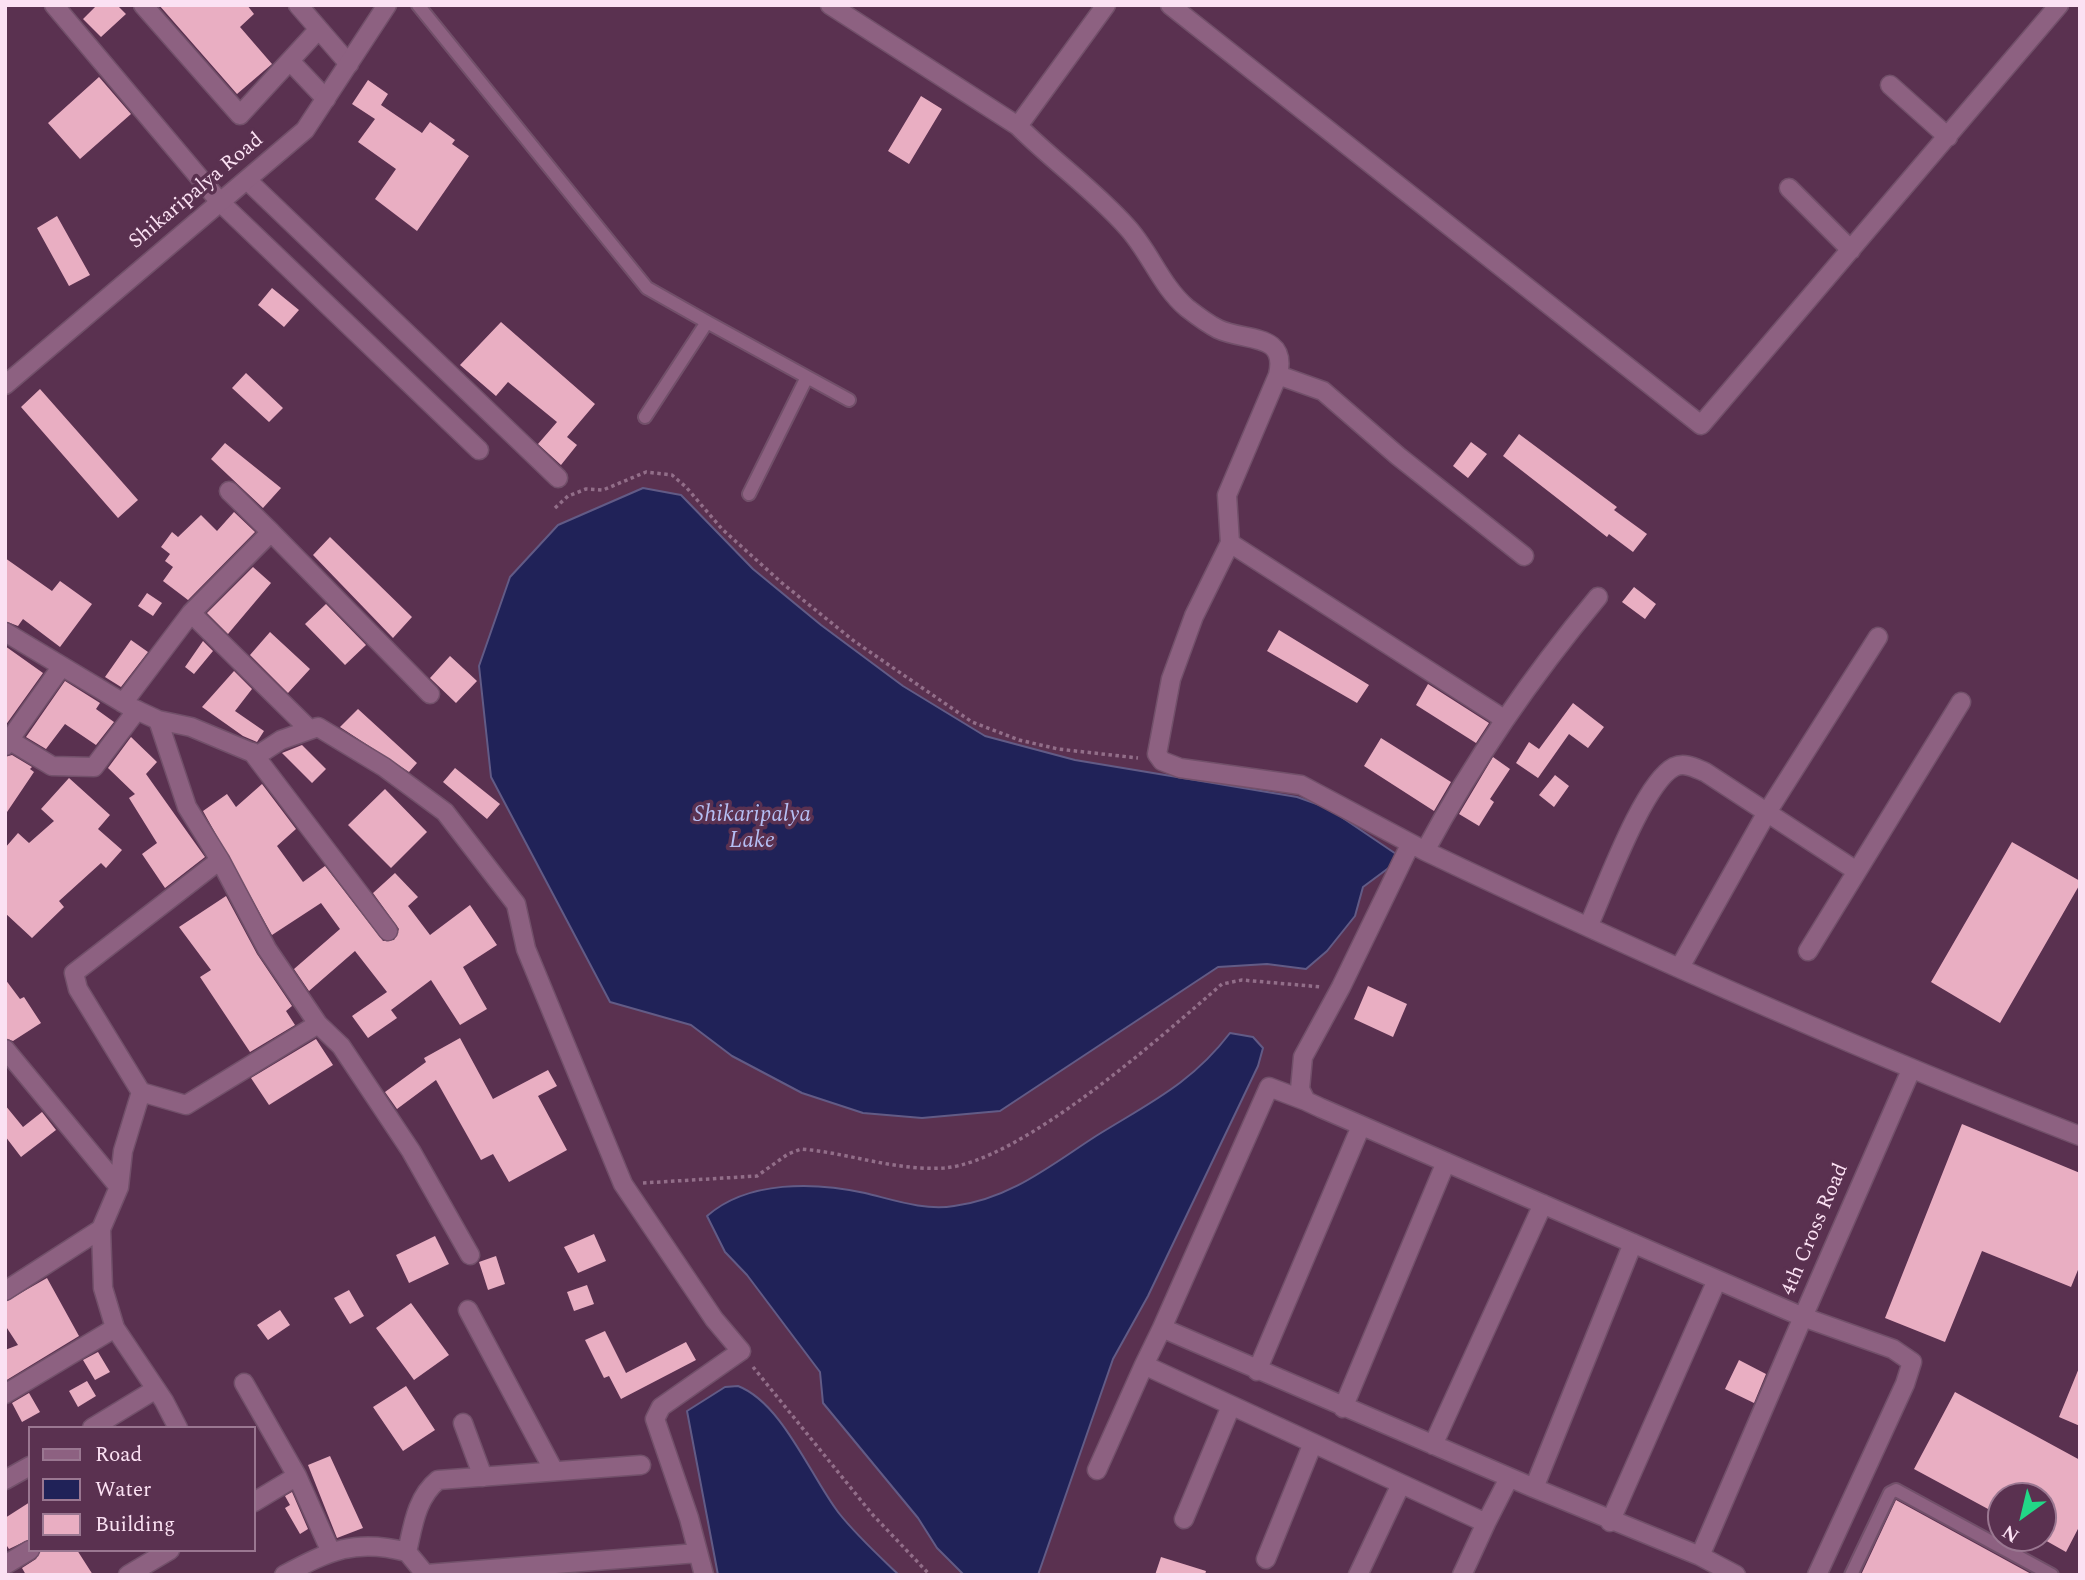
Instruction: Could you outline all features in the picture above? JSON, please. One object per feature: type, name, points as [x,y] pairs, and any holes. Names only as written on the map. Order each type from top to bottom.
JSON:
[{"type":"street","points":[[54,5],[220,202],[479,450]]},
{"type":"street","points":[[143,5],[240,115],[318,30]]},
{"type":"street","points":[[298,5],[349,64]]},
{"type":"street","name":"Shikaripalya Road","points":[[5,385],[305,130],[387,5]]},
{"type":"street","points":[[830,5],[1018,126],[1129,229],[1166,285],[1187,308],[1217,329],[1266,342],[1279,351],[1281,358],[1278,375],[1227,495],[1230,543],[1195,616],[1171,679],[1157,754],[1162,761],[1180,768],[1301,785],[1417,848],[1588,927],[1911,1070],[2080,1136]]},
{"type":"street","points":[[1018,126],[1106,5]]},
{"type":"street","points":[[1170,5],[1701,425],[2059,5]]},
{"type":"street","points":[[290,61],[326,99]]},
{"type":"street","points":[[1891,85],[1948,137]]},
{"type":"street","points":[[247,180],[558,478]]},
{"type":"street","points":[[1789,188],[1851,250]]},
{"type":"street","points":[[1278,375],[1323,391],[1398,456],[1524,556]]},
{"type":"street","points":[[229,491],[429,694]]},
{"type":"street","points":[[62,666],[7,743],[52,766],[94,767],[191,613],[271,532]]},
{"type":"street","points":[[1230,543],[1504,719]]},
{"type":"street","points":[[1306,1101],[1300,1089],[1303,1057],[1417,848],[1541,665],[1598,597]]},
{"type":"street","points":[[191,613],[309,729]]},
{"type":"street","points":[[5,632],[158,720],[191,727],[258,754],[281,740],[318,727],[384,767],[445,812],[516,904],[526,949],[623,1184],[714,1319],[741,1351],[661,1407],[655,1419],[704,1575]]},
{"type":"street","points":[[1680,967],[1766,814],[1878,637]]},
{"type":"street","points":[[1808,951],[1855,870],[1961,702]]},
{"type":"street","points":[[158,720],[187,807],[220,860],[267,949],[318,1024],[341,1046],[411,1151],[470,1255]]},
{"type":"street","points":[[252,752],[388,931]]},
{"type":"street","points":[[1588,927],[1649,793],[1676,766],[1689,765],[1705,772],[1855,870]]},
{"type":"street","points":[[220,860],[74,973],[78,989],[141,1092],[187,1105],[318,1024]]},
{"type":"street","points":[[5,1049],[119,1187]]},
{"type":"street","name":"4th Cross Road","points":[[1817,1575],[1905,1384],[1912,1362],[1882,1345],[1804,1317],[1911,1070]]},
{"type":"street","points":[[1097,1471],[1269,1087],[1804,1317],[1700,1556]]},
{"type":"street","points":[[141,1092],[123,1151],[119,1187],[101,1229],[103,1287],[115,1328],[177,1426]]},
{"type":"street","points":[[1256,1371],[1361,1126]]},
{"type":"street","points":[[1343,1408],[1446,1162]]},
{"type":"street","points":[[1433,1445],[1543,1204]]},
{"type":"street","points":[[5,1291],[101,1229]]},
{"type":"street","points":[[1534,1488],[1633,1243]]},
{"type":"street","points":[[1610,1521],[1717,1280]]},
{"type":"street","points":[[468,1310],[554,1471]]},
{"type":"street","points":[[5,1394],[115,1328]]},
{"type":"street","points":[[1162,1328],[1508,1478],[1700,1556],[1736,1575]]},
{"type":"street","points":[[1144,1365],[1486,1523]]},
{"type":"street","points":[[244,1383],[297,1476],[330,1550]]},
{"type":"street","points":[[95,1426],[156,1390]]},
{"type":"street","points":[[1184,1519],[1231,1406]]},
{"type":"street","points":[[463,1423],[483,1477]]},
{"type":"street","points":[[1266,1559],[1313,1443]]},
{"type":"street","points":[[407,1552],[417,1510],[428,1489],[438,1480],[641,1465]]},
{"type":"street","points":[[5,1480],[28,1467]]},
{"type":"street","points":[[256,1501],[297,1476]]},
{"type":"street","points":[[1462,1575],[1508,1478]]},
{"type":"street","points":[[1358,1575],[1401,1484]]},
{"type":"street","points":[[284,1575],[330,1550],[357,1546],[407,1552],[426,1574],[698,1553]]},
{"type":"street","points":[[11,1575],[5,1566],[28,1551]]},
{"type":"street","points":[[128,1575],[167,1552]]},
{"type":"lane","points":[[418,5],[647,288],[849,400]]},
{"type":"lane","points":[[645,417],[707,321]]},
{"type":"lane","points":[[750,494],[807,377]]},
{"type":"lane","points":[[1851,1575],[1890,1493],[1896,1490],[2052,1575]]},
{"type":"path","points":[[555,508],[568,496],[586,489],[603,490],[646,472],[671,475],[686,487],[722,529],[782,583],[865,649],[972,722],[1019,740],[1058,749],[1138,758],[1157,754]]},
{"type":"path","points":[[623,1184],[757,1176],[788,1154],[801,1149],[897,1166],[946,1168],[983,1157],[1060,1113],[1149,1047],[1222,984],[1242,980],[1341,987]]},
{"type":"path","points":[[741,1351],[872,1514],[930,1575]]},
{"type":"water","name":"Shikaripalya Lake","points":[[643,488],[681,495],[753,569],[821,625],[903,686],[985,736],[1075,760],[1297,797],[1328,808],[1402,858],[1363,887],[1355,916],[1327,951],[1306,969],[1267,964],[1218,967],[1000,1111],[922,1118],[863,1113],[802,1093],[732,1056],[691,1025],[610,1002],[491,777],[479,666],[510,577],[558,525]]},
{"type":"water","points":[[1230,1033],[1253,1037],[1263,1048],[1258,1066],[1148,1296],[1113,1359],[1038,1575],[964,1575],[937,1548],[918,1518],[823,1403],[820,1372],[747,1275],[725,1252],[707,1216],[742,1196],[783,1187],[846,1189],[932,1207],[954,1206],[993,1196],[1046,1169],[1168,1091],[1200,1066]]},
{"type":"water","points":[[738,1386],[754,1395],[782,1424],[838,1512],[899,1575],[718,1575],[687,1411],[725,1387]]},
{"type":"building","points":[[97,5],[117,5],[126,14],[101,37],[83,19]]},
{"type":"building","points":[[159,5],[247,5],[254,14],[240,27],[272,64],[237,94]]},
{"type":"building","points":[[99,77],[131,114],[80,159],[48,123]]},
{"type":"building","points":[[368,80],[388,94],[381,105],[422,133],[430,122],[455,140],[452,144],[469,156],[417,231],[375,199],[396,169],[358,142],[375,119],[352,104]]},
{"type":"building","points":[[921,96],[942,109],[909,164],[888,151]]},
{"type":"building","points":[[57,216],[90,275],[69,286],[37,228]]},
{"type":"building","points":[[272,288],[299,310],[284,327],[258,305]]},
{"type":"building","points":[[501,322],[595,404],[567,437],[577,445],[561,465],[538,444],[557,422],[508,382],[496,396],[460,365]]},
{"type":"building","points":[[246,373],[283,408],[269,422],[232,388]]},
{"type":"building","points":[[40,389],[138,500],[118,518],[21,407]]},
{"type":"building","points":[[1519,434],[1617,507],[1614,510],[1647,534],[1633,552],[1609,534],[1607,537],[1503,456]]},
{"type":"building","points":[[1471,442],[1487,454],[1468,478],[1453,466]]},
{"type":"building","points":[[225,443],[281,488],[263,508],[211,459]]},
{"type":"building","points":[[234,512],[255,532],[188,600],[163,581],[173,567],[165,561],[170,554],[161,547],[172,532],[178,537],[201,515],[217,531]]},
{"type":"building","points":[[330,537],[412,617],[393,638],[313,555]]},
{"type":"building","points":[[5,558],[52,591],[60,581],[92,604],[60,647],[23,619],[18,626],[5,621]]},
{"type":"building","points":[[253,567],[271,583],[228,634],[207,613]]},
{"type":"building","points":[[1634,587],[1656,604],[1645,619],[1622,602]]},
{"type":"building","points":[[147,593],[162,603],[153,616],[138,606]]},
{"type":"building","points":[[326,604],[366,645],[345,665],[305,624]]},
{"type":"building","points":[[1279,630],[1369,685],[1357,703],[1267,651]]},
{"type":"building","points":[[270,632],[310,669],[288,693],[250,655]]},
{"type":"building","points":[[131,640],[148,652],[121,687],[105,677]]},
{"type":"building","points":[[203,641],[213,651],[194,674],[185,667]]},
{"type":"building","points":[[5,646],[43,673],[5,726]]},
{"type":"building","points":[[450,656],[477,681],[456,703],[430,678]]},
{"type":"building","points":[[234,671],[252,689],[235,711],[264,731],[257,742],[243,736],[202,707]]},
{"type":"building","points":[[65,681],[100,703],[96,709],[114,722],[96,745],[65,724],[46,749],[26,737]]},
{"type":"building","points":[[1428,684],[1489,723],[1476,743],[1416,705]]},
{"type":"building","points":[[1573,703],[1604,727],[1588,748],[1569,734],[1538,778],[1516,763],[1529,742],[1539,749]]},
{"type":"building","points":[[358,709],[417,763],[409,772],[340,727]]},
{"type":"building","points":[[131,737],[157,762],[146,774],[205,857],[165,888],[142,854],[157,843],[129,798],[135,794],[108,768]]},
{"type":"building","points":[[1381,738],[1451,782],[1434,811],[1364,766]]},
{"type":"building","points":[[302,745],[326,769],[312,783],[282,753]]},
{"type":"building","points":[[12,755],[32,767],[30,769],[34,772],[5,815],[5,757]]},
{"type":"building","points":[[1493,757],[1510,769],[1490,799],[1494,802],[1479,826],[1459,814]]},
{"type":"building","points":[[455,768],[500,804],[487,819],[443,782]]},
{"type":"building","points":[[1555,775],[1569,786],[1554,807],[1539,795]]},
{"type":"building","points":[[69,778],[110,815],[98,829],[122,850],[106,868],[101,863],[59,901],[64,907],[32,938],[5,913],[5,848],[18,833],[29,843],[54,821],[41,809]]},
{"type":"building","points":[[262,784],[296,829],[277,846],[303,882],[325,866],[383,941],[394,940],[399,929],[373,893],[395,873],[418,897],[408,906],[430,935],[470,905],[497,945],[463,967],[487,1009],[460,1025],[431,980],[391,1010],[397,1018],[368,1038],[352,1016],[387,992],[355,951],[309,991],[294,969],[340,929],[321,903],[272,935],[203,811],[227,794],[236,807]]},
{"type":"building","points":[[385,789],[427,832],[391,868],[348,825]]},
{"type":"building","points":[[2012,842],[2080,881],[2080,884],[2000,1023],[1931,982]]},
{"type":"building","points":[[226,896],[257,954],[292,1006],[286,1011],[295,1025],[250,1052],[200,977],[211,970],[179,927]]},
{"type":"building","points":[[5,979],[20,999],[24,997],[41,1023],[13,1041],[5,1038]]},
{"type":"building","points":[[1368,986],[1407,1004],[1393,1037],[1354,1019]]},
{"type":"building","points":[[460,1038],[493,1099],[548,1070],[557,1086],[538,1096],[567,1150],[509,1182],[493,1154],[481,1160],[436,1080],[397,1109],[385,1092],[426,1062],[424,1058]]},
{"type":"building","points":[[316,1039],[333,1065],[269,1105],[251,1078]]},
{"type":"building","points":[[5,1105],[23,1127],[42,1112],[56,1130],[21,1157],[5,1136]]},
{"type":"building","points":[[1962,1124],[2080,1173],[2080,1265],[2071,1287],[1982,1251],[1945,1342],[1885,1318]]},
{"type":"building","points":[[594,1234],[606,1261],[578,1273],[564,1247]]},
{"type":"building","points":[[435,1236],[449,1264],[409,1283],[396,1255]]},
{"type":"building","points":[[496,1256],[505,1284],[488,1290],[479,1262]]},
{"type":"building","points":[[47,1278],[79,1336],[5,1381],[5,1350],[18,1345],[5,1325],[5,1302]]},
{"type":"building","points":[[587,1285],[594,1304],[574,1311],[567,1292]]},
{"type":"building","points":[[349,1290],[364,1316],[350,1324],[334,1298]]},
{"type":"building","points":[[411,1303],[449,1355],[414,1380],[376,1328]]},
{"type":"building","points":[[280,1310],[290,1325],[268,1340],[257,1325]]},
{"type":"building","points":[[605,1331],[626,1373],[686,1342],[696,1360],[621,1399],[609,1376],[604,1378],[585,1340]]},
{"type":"building","points":[[98,1352],[110,1372],[95,1380],[83,1360]]},
{"type":"building","points":[[1739,1360],[1766,1374],[1754,1403],[1725,1389]]},
{"type":"building","points":[[2080,1368],[2080,1426],[2059,1417]]},
{"type":"building","points":[[87,1381],[96,1396],[78,1407],[69,1391]]},
{"type":"building","points":[[406,1386],[435,1430],[403,1451],[373,1407]]},
{"type":"building","points":[[1955,1392],[2080,1460],[2080,1525],[2066,1552],[2057,1547],[2057,1482],[1987,1482],[1987,1508],[1914,1469]]},
{"type":"building","points":[[29,1393],[40,1412],[22,1422],[12,1403]]},
{"type":"building","points":[[330,1456],[363,1528],[337,1538],[308,1465]]},
{"type":"building","points":[[292,1492],[308,1529],[300,1534],[285,1508],[290,1505],[285,1496]]},
{"type":"building","points":[[1896,1500],[2033,1575],[1861,1575]]},
{"type":"building","points":[[28,1503],[28,1540],[9,1549],[5,1543],[5,1518]]},
{"type":"building","points":[[40,1552],[78,1552],[93,1575],[26,1575],[22,1568],[36,1559]]},
{"type":"building","points":[[1161,1557],[1206,1571],[1205,1575],[1155,1575]]}]
